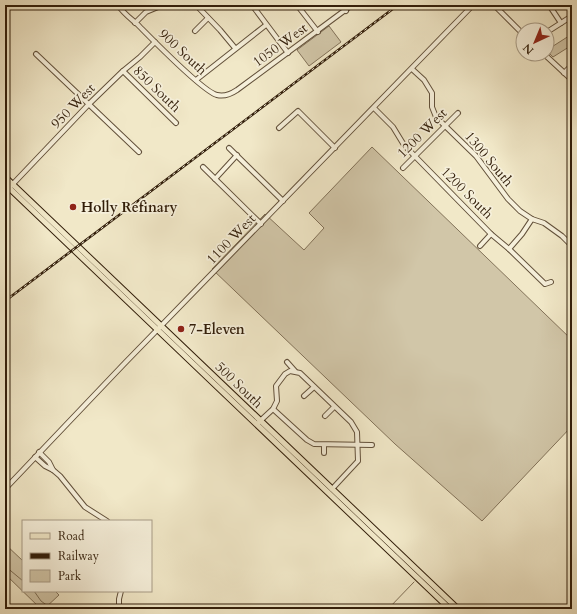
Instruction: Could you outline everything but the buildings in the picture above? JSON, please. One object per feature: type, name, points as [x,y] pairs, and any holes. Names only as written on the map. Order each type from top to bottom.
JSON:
[{"type":"main road","name":"500 South","points":[[5,177],[11,186],[450,609]]},
{"type":"main road","name":"500 South","points":[[5,184],[11,186]]},
{"type":"main road","name":"500 South","points":[[258,423],[332,489],[458,609]]},
{"type":"street","name":"900 South","points":[[118,5],[124,14],[196,80],[213,94],[218,96]]},
{"type":"street","points":[[135,23],[146,12],[163,5]]},
{"type":"street","points":[[196,5],[235,48]]},
{"type":"street","points":[[252,5],[288,53]]},
{"type":"street","points":[[297,5],[318,32]]},
{"type":"street","points":[[341,5],[346,11]]},
{"type":"street","name":"1050 West","points":[[218,96],[230,95],[318,32],[352,5]]},
{"type":"street","name":"1100 West","points":[[5,489],[39,452],[473,5]]},
{"type":"street","points":[[494,5],[515,26]]},
{"type":"street","points":[[549,5],[560,23]]},
{"type":"street","points":[[555,26],[572,16]]},
{"type":"street","points":[[195,31],[208,18]]},
{"type":"street","points":[[196,80],[266,24]]},
{"type":"street","name":"950 West","points":[[11,186],[122,71],[140,58],[155,42]]},
{"type":"street","points":[[36,54],[139,152]]},
{"type":"street","points":[[552,62],[572,80]]},
{"type":"street","points":[[564,73],[572,65]]},
{"type":"street","name":"1300 South","points":[[412,69],[424,80],[432,94],[432,107],[436,117],[476,156],[508,199],[520,211],[544,223],[562,236],[572,246]]},
{"type":"street","name":"850 South","points":[[122,71],[176,123]]},
{"type":"street","name":"1200 South","points":[[374,108],[393,128],[404,145],[491,234],[509,249],[545,284],[551,282]]},
{"type":"street","points":[[279,128],[298,111],[335,148]]},
{"type":"street","name":"1200 West","points":[[403,168],[458,113]]},
{"type":"street","points":[[229,148],[283,201]]},
{"type":"street","points":[[215,179],[237,155]]},
{"type":"street","points":[[203,167],[261,224]]},
{"type":"street","points":[[509,249],[522,234],[532,218]]},
{"type":"street","points":[[480,246],[491,234]]},
{"type":"street","points":[[287,362],[355,427],[357,432],[358,461],[332,489]]},
{"type":"street","points":[[258,423],[274,409],[277,401],[276,386],[285,374],[290,371],[295,371]]},
{"type":"street","points":[[304,396],[314,387]]},
{"type":"street","points":[[325,416],[334,407]]},
{"type":"street","points":[[274,409],[310,443],[324,445],[372,445]]},
{"type":"street","points":[[324,445],[324,453]]},
{"type":"street","points":[[39,452],[85,506],[106,520]]},
{"type":"street","points":[[35,457],[45,466],[54,470]]},
{"type":"street","points":[[110,609],[119,608],[118,599],[122,592]]},
{"type":"green space","points":[[329,26],[341,42],[309,66],[297,50]]},
{"type":"green space","points":[[572,34],[572,45],[555,56],[555,45]]},
{"type":"green space","points":[[372,147],[572,340],[572,426],[482,521],[395,444],[212,269],[265,214],[304,250],[324,228],[309,213]]},
{"type":"green space","points":[[5,544],[22,560],[22,591],[5,574]]},
{"type":"green space","points":[[24,592],[56,592],[59,595],[44,609],[41,609]]},
{"type":"waterway","points":[[5,566],[22,580]]},
{"type":"waterway","points":[[388,609],[414,582]]},
{"type":"waterway","points":[[35,592],[41,601],[52,609]]},
{"type":"railway","points":[[5,8],[11,5]]},
{"type":"railway","points":[[5,301],[398,5]]},
{"type":"place","name":"Holly Refinary","points":[[73,207]]},
{"type":"place","name":"7-Eleven","points":[[181,329]]}]
